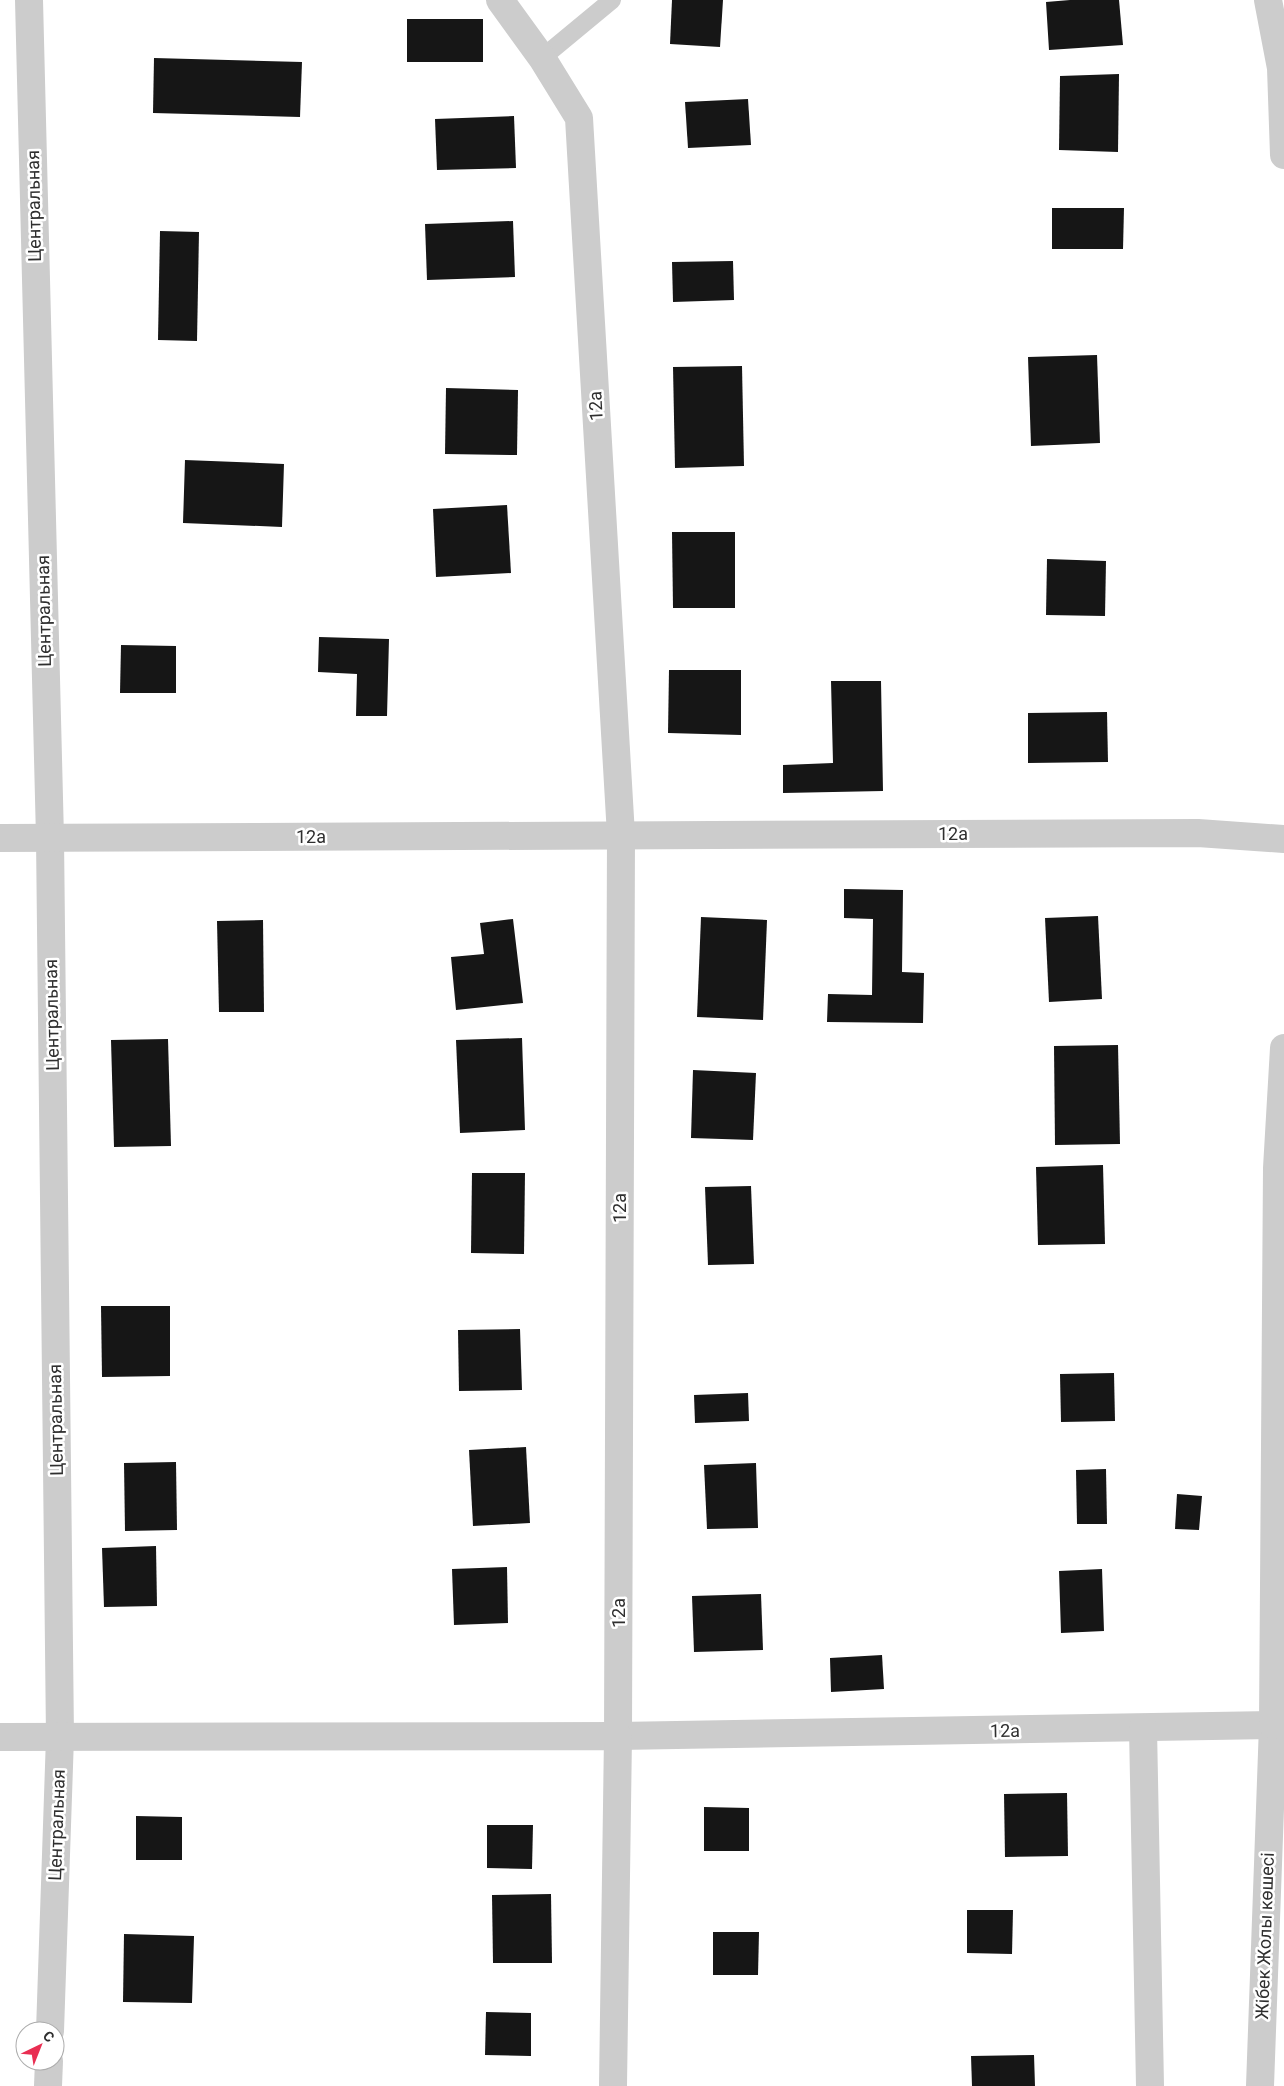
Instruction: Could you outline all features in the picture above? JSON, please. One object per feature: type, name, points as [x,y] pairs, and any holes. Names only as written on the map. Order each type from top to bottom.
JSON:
[{"type":"street","name":"Центральная","points":[[30,0],[50,838],[60,1737],[50,2021]]},
{"type":"street","name":"12а","points":[[500,0],[542,58],[578,118],[622,835],[618,1736],[1279,1727]]},
{"type":"street","points":[[1268,0],[1281,68],[1284,155]]},
{"type":"street","name":"12а","points":[[0,838],[1198,833],[1284,840]]},
{"type":"street","name":"Жібек Жолы көшесі","points":[[1260,2086],[1279,1727],[1280,1168],[1284,1048]]},
{"type":"street","points":[[1143,1728],[1150,2086]]},
{"type":"street","points":[[0,1737],[618,1736],[614,2086]]},
{"type":"street","points":[[48,2086],[49,2071]]},
{"type":"lane","points":[[542,58],[612,0]]},
{"type":"building","points":[[672,0],[723,0],[720,47],[670,44]]},
{"type":"building","points":[[1119,0],[1123,45],[1049,50],[1046,2]]},
{"type":"building","points":[[407,19],[483,19],[483,62],[407,62]]},
{"type":"building","points":[[154,58],[302,62],[300,117],[153,113]]},
{"type":"building","points":[[1119,74],[1118,152],[1059,150],[1060,76]]},
{"type":"building","points":[[748,99],[751,145],[688,148],[685,102]]},
{"type":"building","points":[[514,116],[516,168],[437,170],[435,119]]},
{"type":"building","points":[[1052,208],[1124,208],[1123,249],[1052,249]]},
{"type":"building","points":[[513,221],[515,277],[427,280],[425,224]]},
{"type":"building","points":[[160,231],[199,232],[197,341],[158,340]]},
{"type":"building","points":[[733,261],[734,300],[673,302],[672,262]]},
{"type":"building","points":[[1097,355],[1100,443],[1031,446],[1028,357]]},
{"type":"building","points":[[742,366],[744,466],[675,468],[673,367]]},
{"type":"building","points":[[446,388],[518,390],[517,455],[445,454]]},
{"type":"building","points":[[185,460],[284,464],[282,527],[183,523]]},
{"type":"building","points":[[507,505],[511,573],[436,577],[433,509]]},
{"type":"building","points":[[672,532],[735,532],[735,608],[673,608]]},
{"type":"building","points":[[1047,559],[1106,561],[1105,616],[1046,615]]},
{"type":"building","points":[[319,637],[389,639],[387,716],[356,716],[357,674],[318,672]]},
{"type":"building","points":[[121,645],[176,646],[176,693],[120,693]]},
{"type":"building","points":[[669,670],[741,670],[741,735],[668,733]]},
{"type":"building","points":[[831,681],[881,681],[883,791],[783,793],[783,765],[833,763]]},
{"type":"building","points":[[1107,712],[1108,762],[1028,763],[1028,713]]},
{"type":"building","points":[[844,889],[903,890],[902,972],[924,973],[923,1023],[827,1022],[828,994],[872,995],[873,919],[844,918]]},
{"type":"building","points":[[1098,916],[1102,999],[1049,1002],[1045,918]]},
{"type":"building","points":[[701,917],[767,920],[763,1020],[697,1017]]},
{"type":"building","points":[[513,919],[523,1003],[456,1010],[451,957],[484,954],[480,923]]},
{"type":"building","points":[[263,920],[264,1012],[219,1012],[217,921]]},
{"type":"building","points":[[522,1038],[525,1130],[460,1133],[456,1040]]},
{"type":"building","points":[[168,1039],[171,1146],[114,1147],[111,1040]]},
{"type":"building","points":[[1118,1045],[1120,1144],[1055,1145],[1054,1046]]},
{"type":"building","points":[[693,1070],[756,1073],[753,1140],[691,1138]]},
{"type":"building","points":[[1103,1165],[1105,1244],[1038,1245],[1036,1167]]},
{"type":"building","points":[[472,1173],[525,1173],[524,1254],[471,1253]]},
{"type":"building","points":[[751,1186],[754,1264],[708,1265],[705,1187]]},
{"type":"building","points":[[101,1306],[170,1306],[170,1376],[102,1377]]},
{"type":"building","points":[[520,1329],[522,1390],[459,1391],[458,1330]]},
{"type":"building","points":[[1114,1373],[1115,1421],[1061,1422],[1060,1374]]},
{"type":"building","points":[[748,1393],[749,1421],[695,1423],[694,1395]]},
{"type":"building","points":[[526,1447],[530,1523],[473,1526],[469,1450]]},
{"type":"building","points":[[176,1462],[177,1530],[125,1531],[124,1463]]},
{"type":"building","points":[[756,1463],[758,1528],[707,1529],[704,1465]]},
{"type":"building","points":[[1106,1469],[1107,1524],[1077,1524],[1076,1470]]},
{"type":"building","points":[[1177,1494],[1202,1496],[1199,1530],[1175,1529]]},
{"type":"building","points":[[156,1546],[157,1606],[104,1607],[102,1548]]},
{"type":"building","points":[[507,1567],[508,1623],[454,1625],[452,1569]]},
{"type":"building","points":[[1102,1569],[1104,1631],[1061,1633],[1059,1571]]},
{"type":"building","points":[[761,1594],[763,1650],[694,1652],[692,1596]]},
{"type":"building","points":[[882,1655],[884,1689],[831,1692],[830,1658]]},
{"type":"building","points":[[1067,1793],[1068,1856],[1005,1857],[1004,1794]]},
{"type":"building","points":[[704,1807],[749,1808],[749,1851],[704,1851]]},
{"type":"building","points":[[136,1816],[182,1817],[182,1860],[136,1860]]},
{"type":"building","points":[[487,1825],[533,1825],[532,1869],[487,1868]]},
{"type":"building","points":[[551,1894],[552,1963],[493,1963],[492,1895]]},
{"type":"building","points":[[967,1910],[1013,1910],[1012,1954],[967,1953]]},
{"type":"building","points":[[713,1932],[759,1932],[758,1975],[713,1975]]},
{"type":"building","points":[[124,1934],[194,1936],[192,2003],[123,2002]]},
{"type":"building","points":[[486,2012],[531,2013],[531,2056],[485,2055]]},
{"type":"building","points":[[1034,2055],[1035,2086],[972,2086],[971,2056]]}]
